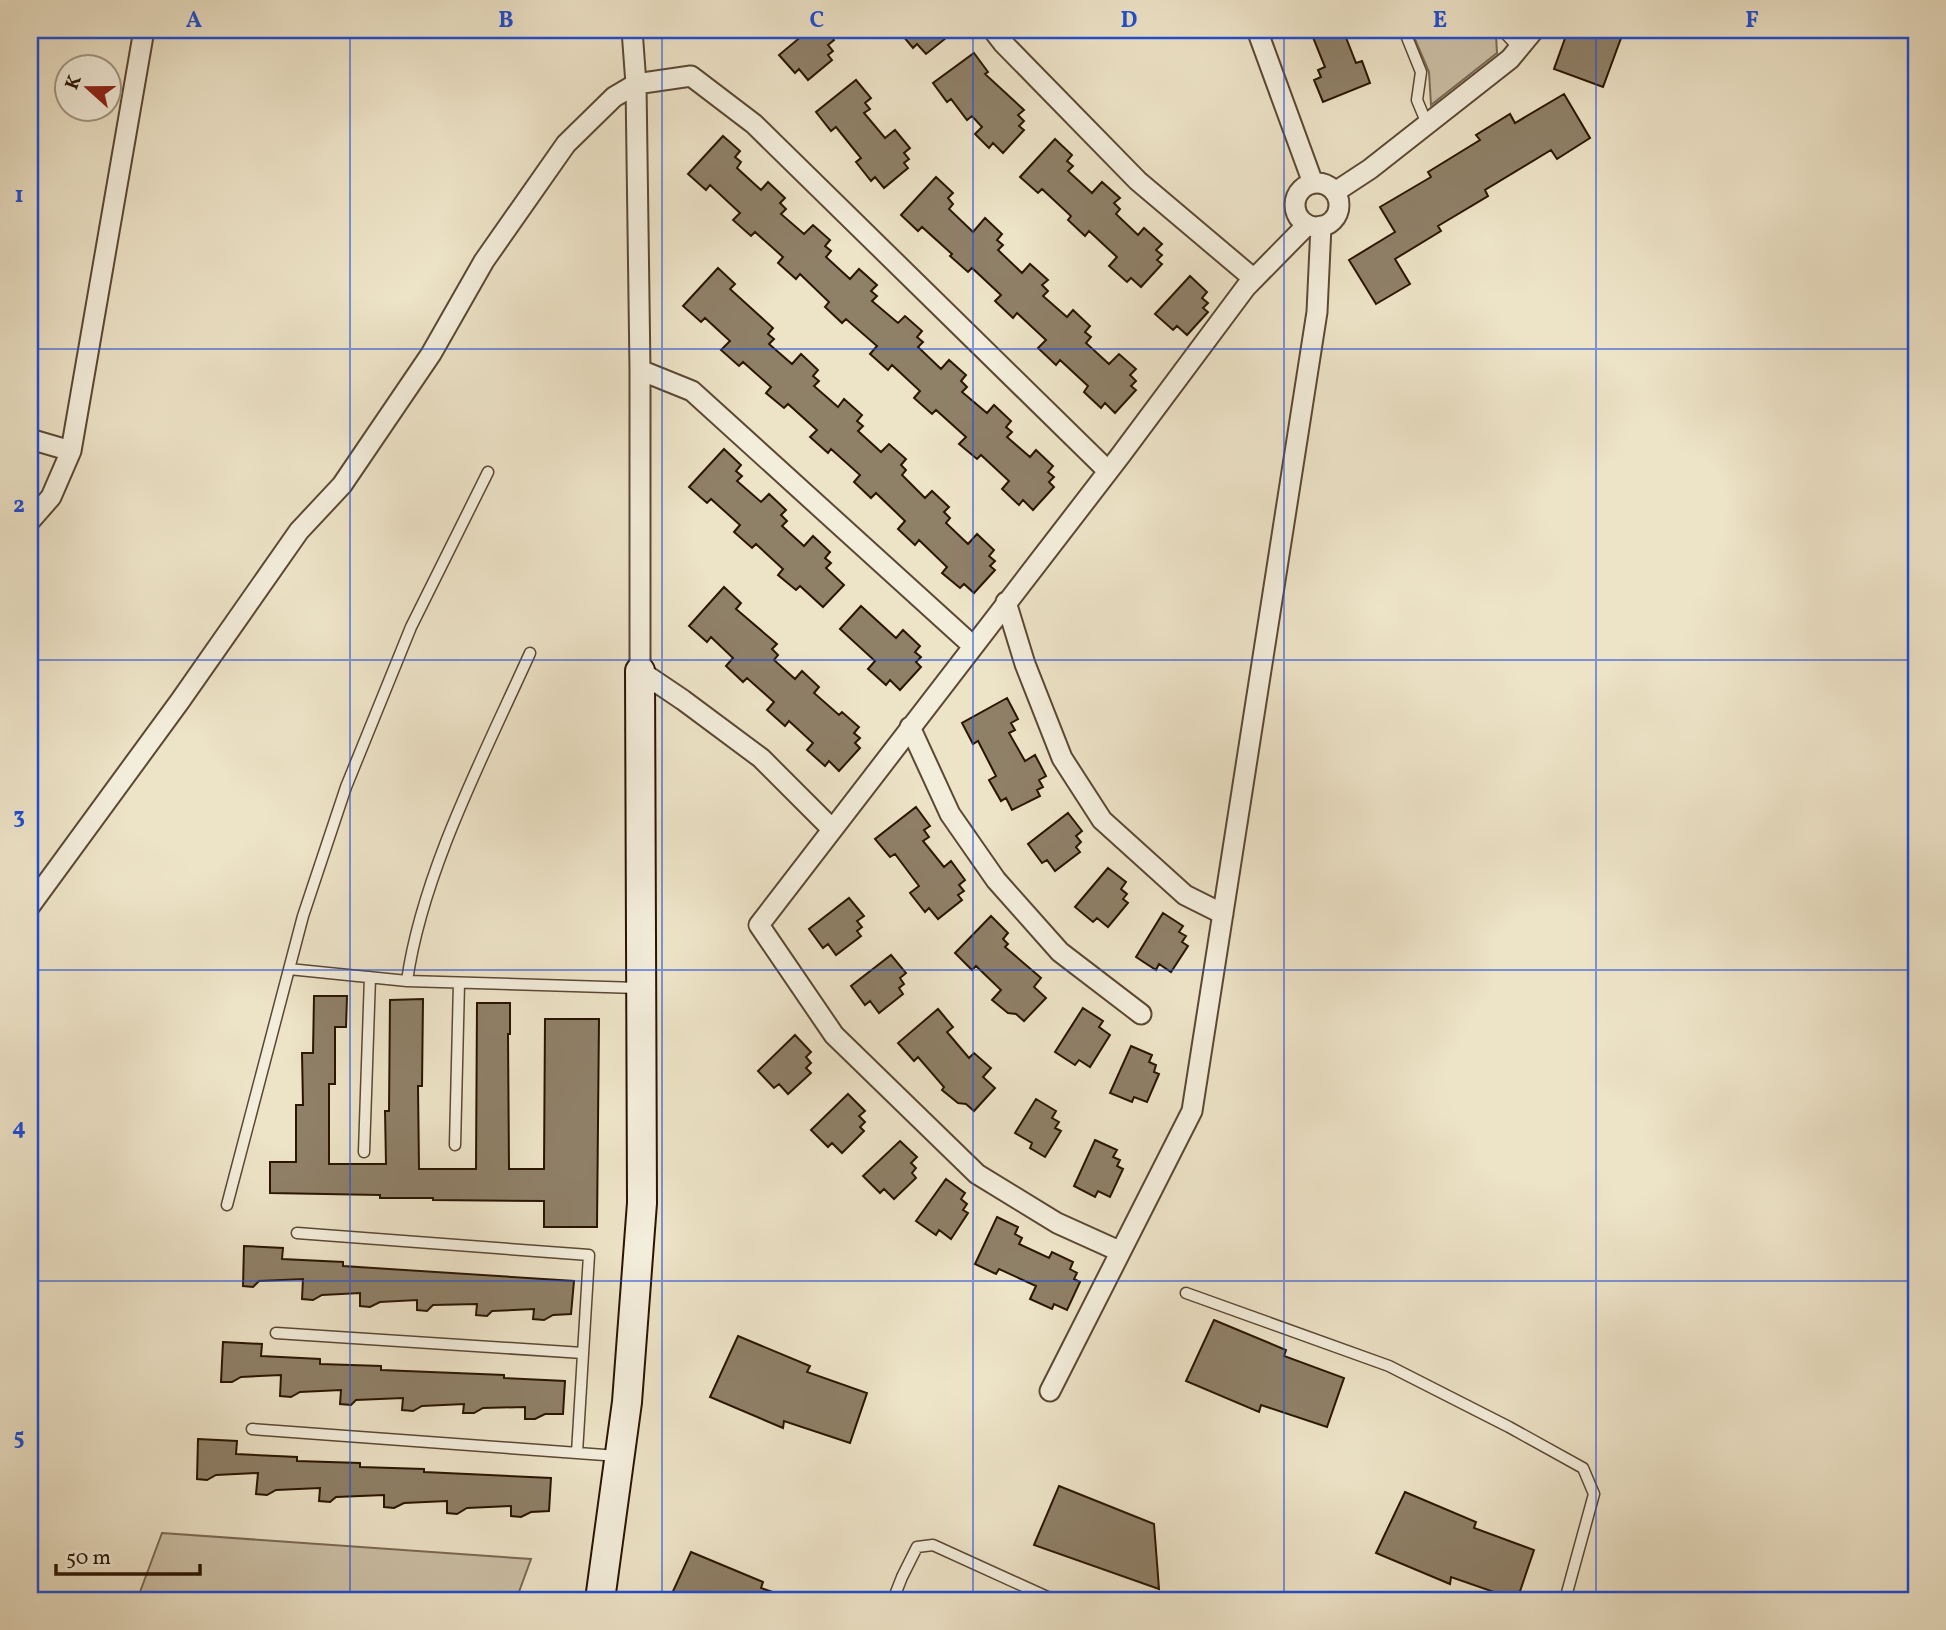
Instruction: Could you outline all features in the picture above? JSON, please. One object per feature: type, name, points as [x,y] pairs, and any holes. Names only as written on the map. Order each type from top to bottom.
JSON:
[{"type":"street","points":[[30,520],[51,497],[71,451],[144,30]]},
{"type":"street","points":[[600,1600],[627,1402],[642,1203],[640,370],[636,84],[632,30]]},
{"type":"street","points":[[993,30],[1139,181],[1254,279]]},
{"type":"street","points":[[1257,30],[1313,183]]},
{"type":"street","points":[[1335,192],[1370,169],[1510,59],[1534,30]]},
{"type":"street","points":[[30,906],[180,701],[299,531],[342,485],[431,354],[484,261],[566,144],[614,97],[636,84],[691,76],[754,124],[1108,471]]},
{"type":"street","points":[[1119,1251],[1057,1223],[977,1174],[834,1035],[759,925],[1254,279],[1314,225],[1328,223],[1337,212],[1338,198],[1335,192],[1323,183],[1313,183],[1302,188],[1295,200],[1297,214],[1314,225]]},
{"type":"street","points":[[1050,1391],[1192,1111],[1317,312],[1314,225]]},
{"type":"street","points":[[640,370],[692,391],[973,646]]},
{"type":"street","points":[[30,439],[71,451]]},
{"type":"street","points":[[1006,602],[1025,664],[1062,758],[1102,820],[1185,895],[1223,914]]},
{"type":"street","points":[[640,671],[683,699],[761,758],[832,829]]},
{"type":"street","points":[[910,727],[950,814],[996,880],[1060,952],[1141,1014]]},
{"type":"lane","points":[[1404,30],[1421,72],[1417,100],[1427,124]]},
{"type":"lane","points":[[1502,30],[1519,48]]},
{"type":"lane","points":[[228,1205],[303,916],[346,787],[411,627],[488,472]]},
{"type":"lane","points":[[407,981],[410,957],[422,914],[449,837],[530,653]]},
{"type":"lane","points":[[289,969],[407,981],[642,988]]},
{"type":"lane","points":[[363,1152],[370,977]]},
{"type":"lane","points":[[455,1145],[459,982]]},
{"type":"lane","points":[[297,1233],[589,1255],[577,1453]]},
{"type":"lane","points":[[1186,1293],[1389,1366],[1583,1468],[1594,1494],[1565,1600]]},
{"type":"lane","points":[[276,1333],[583,1353]]},
{"type":"lane","points":[[252,1429],[620,1457]]},
{"type":"lane","points":[[893,1600],[917,1547],[926,1544],[1054,1600]]},
{"type":"shaded area","points":[[1411,30],[1491,30],[1496,35],[1497,53],[1431,105],[1429,72]]},
{"type":"shaded area","points":[[162,1533],[531,1559],[516,1600],[137,1600]]},
{"type":"building","points":[[809,30],[826,30],[834,40],[828,45],[833,51],[828,55],[832,60],[808,80],[799,69],[795,73],[779,55]]},
{"type":"building","points":[[898,30],[956,30],[926,54],[917,44],[913,48]]},
{"type":"building","points":[[1310,30],[1343,30],[1356,63],[1362,61],[1370,83],[1323,102],[1314,80],[1321,77],[1318,70],[1325,67]]},
{"type":"building","points":[[1568,30],[1624,30],[1603,87],[1554,69]]},
{"type":"building","points":[[974,53],[988,72],[985,74],[1024,110],[1018,115],[1024,121],[1019,126],[1024,130],[1003,153],[993,143],[989,148],[975,134],[982,127],[972,116],[967,120],[951,99],[947,102],[933,83]]},
{"type":"building","points":[[856,80],[871,98],[865,103],[870,109],[864,113],[885,138],[895,130],[910,148],[904,153],[909,159],[904,163],[908,168],[884,188],[875,177],[871,181],[856,162],[861,158],[836,127],[831,131],[816,112]]},
{"type":"building","points":[[1564,94],[1590,138],[1557,159],[1551,150],[1485,190],[1488,196],[1438,226],[1441,231],[1395,259],[1410,284],[1376,304],[1349,260],[1395,232],[1380,207],[1431,177],[1428,172],[1480,140],[1476,135],[1510,114],[1515,123]]},
{"type":"building","points":[[723,136],[740,151],[735,157],[741,162],[737,168],[761,190],[768,182],[785,198],[780,203],[786,209],[781,214],[804,234],[813,225],[830,240],[825,246],[831,251],[826,257],[850,279],[859,269],[877,285],[871,291],[877,296],[872,301],[898,323],[905,316],[922,331],[917,337],[923,342],[918,347],[941,369],[949,360],[966,375],[961,381],[967,387],[962,392],[987,413],[994,405],[1011,421],[1006,427],[1012,432],[1007,437],[1030,457],[1036,450],[1053,466],[1048,472],[1054,477],[1049,482],[1054,487],[1033,510],[1023,500],[1019,505],[1002,489],[1009,481],[981,455],[977,459],[959,444],[966,437],[936,410],[932,414],[914,398],[920,391],[892,365],[888,370],[870,354],[877,346],[846,319],[842,323],[825,307],[829,302],[800,274],[796,279],[778,263],[783,257],[755,232],[751,236],[733,220],[740,213],[710,185],[706,190],[688,174]]},
{"type":"building","points":[[1055,139],[1072,155],[1067,161],[1073,166],[1068,171],[1092,193],[1102,182],[1120,198],[1114,203],[1120,209],[1116,214],[1138,235],[1144,228],[1162,244],[1156,250],[1162,255],[1157,260],[1162,264],[1141,287],[1131,278],[1127,282],[1109,266],[1117,257],[1089,231],[1085,236],[1068,220],[1071,216],[1042,189],[1038,193],[1020,177]]},
{"type":"building","points":[[936,177],[953,193],[948,198],[953,204],[949,209],[973,232],[985,218],[1002,234],[997,240],[1003,245],[998,250],[1022,273],[1030,264],[1048,280],[1042,285],[1048,291],[1043,296],[1067,317],[1073,310],[1090,326],[1085,332],[1091,337],[1086,343],[1109,364],[1119,354],[1136,369],[1130,375],[1136,381],[1131,386],[1136,390],[1115,413],[1105,403],[1101,408],[1084,392],[1088,386],[1060,360],[1056,365],[1038,348],[1046,340],[1017,313],[1013,318],[995,301],[1001,295],[972,268],[968,272],[922,227],[918,231],[901,215]]},
{"type":"building","points":[[718,268],[735,284],[730,289],[773,328],[768,334],[774,339],[769,344],[792,364],[801,354],[818,370],[813,376],[819,381],[814,386],[838,407],[844,399],[862,415],[857,421],[863,426],[858,431],[881,452],[889,444],[906,459],[901,465],[906,470],[902,475],[925,498],[932,491],[949,507],[944,512],[950,518],[946,523],[968,544],[977,534],[994,550],[989,556],[995,561],[990,566],[995,570],[974,593],[964,584],[960,588],[942,573],[947,567],[919,540],[915,545],[898,529],[905,521],[876,493],[871,498],[854,482],[860,475],[831,449],[828,453],[810,437],[817,430],[788,404],[784,408],[766,393],[771,387],[743,362],[739,366],[721,350],[730,341],[705,318],[701,322],[683,306]]},
{"type":"building","points":[[1190,276],[1207,292],[1202,298],[1208,303],[1203,308],[1208,312],[1187,335],[1177,326],[1173,330],[1155,314]]},
{"type":"building","points":[[724,449],[741,465],[736,471],[742,476],[737,481],[761,502],[769,494],[786,510],[781,515],[787,521],[782,526],[804,546],[813,536],[830,552],[825,558],[831,563],[826,568],[844,585],[823,607],[800,586],[796,590],[778,575],[783,569],[756,544],[752,548],[734,532],[740,525],[711,499],[707,503],[689,487]]},
{"type":"building","points":[[724,587],[741,603],[736,609],[777,644],[772,649],[778,655],[774,660],[795,679],[802,671],[819,687],[814,693],[839,715],[842,712],[859,727],[854,733],[860,738],[855,743],[860,748],[839,771],[829,761],[825,766],[807,750],[813,743],[789,721],[785,726],[767,710],[774,702],[747,678],[743,682],[726,666],[733,658],[711,637],[707,642],[689,626]]},
{"type":"building","points":[[861,606],[896,638],[903,630],[920,646],[915,652],[921,657],[916,662],[921,667],[900,690],[890,680],[886,685],[868,669],[875,661],[840,629]]},
{"type":"building","points":[[1007,698],[1018,719],[1011,723],[1015,730],[1009,733],[1025,761],[1035,755],[1046,776],[1039,780],[1043,787],[1037,790],[1040,796],[1012,810],[1006,798],[1001,801],[989,780],[996,776],[978,741],[973,744],[962,723]]},
{"type":"building","points":[[916,807],[930,826],[924,830],[929,837],[923,841],[944,867],[951,861],[965,880],[959,885],[964,891],[958,895],[962,900],[938,919],[929,908],[925,912],[910,893],[919,886],[895,854],[890,857],[875,839]]},
{"type":"building","points":[[1068,813],[1082,831],[1076,836],[1081,842],[1076,847],[1080,852],[1055,871],[1047,860],[1042,863],[1028,844]]},
{"type":"building","points":[[1108,868],[1126,882],[1121,889],[1127,894],[1123,899],[1128,903],[1108,927],[1097,918],[1093,922],[1075,907]]},
{"type":"building","points":[[849,898],[864,916],[857,921],[862,927],[857,931],[861,936],[836,955],[828,944],[823,948],[809,929]]},
{"type":"building","points":[[1163,913],[1183,926],[1179,932],[1186,936],[1182,942],[1188,946],[1171,972],[1159,964],[1156,970],[1136,957]]},
{"type":"building","points":[[991,916],[1008,933],[1003,939],[1008,944],[1005,947],[1041,978],[1034,987],[1046,998],[1024,1021],[992,1000],[1001,990],[976,966],[972,970],[955,953]]},
{"type":"building","points":[[891,955],[906,973],[900,978],[904,984],[899,988],[903,994],[879,1013],[870,1001],[865,1005],[851,986]]},
{"type":"building","points":[[314,996],[347,996],[346,1027],[335,1027],[335,1084],[329,1084],[329,1164],[386,1164],[385,1111],[389,1111],[390,1000],[423,999],[422,1086],[418,1086],[419,1169],[476,1169],[477,1003],[510,1003],[509,1169],[544,1169],[545,1019],[599,1019],[597,1227],[544,1227],[544,1201],[433,1200],[380,1198],[380,1195],[270,1193],[270,1162],[296,1162],[296,1105],[303,1105],[302,1053],[313,1053]]},
{"type":"building","points":[[1083,1008],[1103,1021],[1099,1027],[1110,1035],[1090,1067],[1079,1060],[1075,1065],[1055,1052]]},
{"type":"building","points":[[938,1009],[953,1027],[947,1032],[969,1058],[974,1053],[991,1068],[983,1077],[995,1088],[974,1111],[942,1090],[944,1087],[918,1057],[914,1061],[898,1043]]},
{"type":"building","points":[[795,1035],[811,1052],[806,1057],[811,1063],[806,1068],[811,1073],[788,1094],[779,1084],[774,1088],[758,1071]]},
{"type":"building","points":[[1131,1046],[1152,1055],[1149,1062],[1156,1065],[1154,1072],[1159,1074],[1147,1102],[1134,1097],[1132,1102],[1110,1093]]},
{"type":"building","points":[[848,1094],[865,1111],[859,1116],[865,1122],[860,1127],[864,1131],[842,1153],[832,1143],[828,1147],[811,1130]]},
{"type":"building","points":[[1036,1099],[1056,1111],[1052,1118],[1059,1122],[1055,1128],[1061,1131],[1045,1157],[1030,1148],[1032,1143],[1015,1133]]},
{"type":"building","points":[[1095,1140],[1117,1150],[1113,1157],[1120,1160],[1117,1166],[1123,1169],[1110,1197],[1098,1191],[1095,1197],[1074,1186]]},
{"type":"building","points":[[900,1141],[917,1157],[911,1163],[916,1168],[912,1173],[916,1178],[894,1199],[884,1189],[880,1193],[863,1176]]},
{"type":"building","points":[[946,1179],[965,1193],[961,1199],[967,1204],[963,1210],[968,1213],[951,1239],[939,1230],[936,1235],[916,1221]]},
{"type":"building","points":[[997,1217],[1018,1227],[1015,1234],[1022,1238],[1019,1244],[1049,1258],[1052,1252],[1073,1262],[1070,1269],[1077,1273],[1074,1279],[1080,1282],[1067,1310],[1054,1304],[1052,1309],[1030,1299],[1036,1286],[999,1269],[996,1274],[975,1264]]},
{"type":"building","points":[[244,1246],[283,1248],[282,1259],[343,1262],[343,1266],[574,1281],[571,1314],[553,1315],[544,1320],[533,1319],[534,1309],[492,1311],[487,1316],[476,1315],[477,1304],[433,1305],[427,1311],[417,1310],[417,1300],[380,1302],[370,1307],[360,1306],[360,1293],[322,1295],[313,1300],[302,1299],[303,1279],[259,1281],[253,1287],[243,1286]]},
{"type":"building","points":[[1214,1320],[1286,1350],[1284,1356],[1344,1378],[1327,1427],[1261,1405],[1259,1412],[1186,1381]]},
{"type":"building","points":[[738,1336],[810,1366],[807,1372],[867,1393],[850,1443],[784,1421],[783,1428],[710,1397]]},
{"type":"building","points":[[223,1342],[262,1344],[261,1356],[320,1359],[320,1364],[381,1366],[381,1370],[504,1375],[504,1378],[565,1381],[563,1414],[545,1414],[535,1419],[525,1419],[525,1407],[483,1408],[474,1413],[463,1413],[464,1404],[402,1410],[403,1398],[356,1400],[351,1405],[340,1404],[341,1390],[280,1396],[281,1375],[241,1377],[232,1382],[221,1382]]},
{"type":"building","points":[[198,1439],[237,1441],[236,1454],[297,1457],[297,1461],[360,1463],[360,1467],[424,1469],[424,1472],[551,1478],[549,1511],[531,1512],[521,1517],[511,1516],[511,1506],[467,1508],[457,1514],[447,1513],[447,1501],[404,1503],[394,1508],[384,1507],[384,1495],[336,1497],[330,1502],[319,1501],[320,1488],[276,1490],[267,1495],[256,1494],[258,1473],[216,1475],[207,1480],[197,1479]]},
{"type":"building","points":[[1059,1486],[1154,1524],[1159,1589],[1034,1545]]},
{"type":"building","points":[[1405,1492],[1476,1522],[1474,1528],[1534,1550],[1517,1600],[1451,1577],[1450,1584],[1376,1553]]},
{"type":"building","points":[[691,1552],[763,1582],[761,1588],[790,1600],[669,1600]]}]
